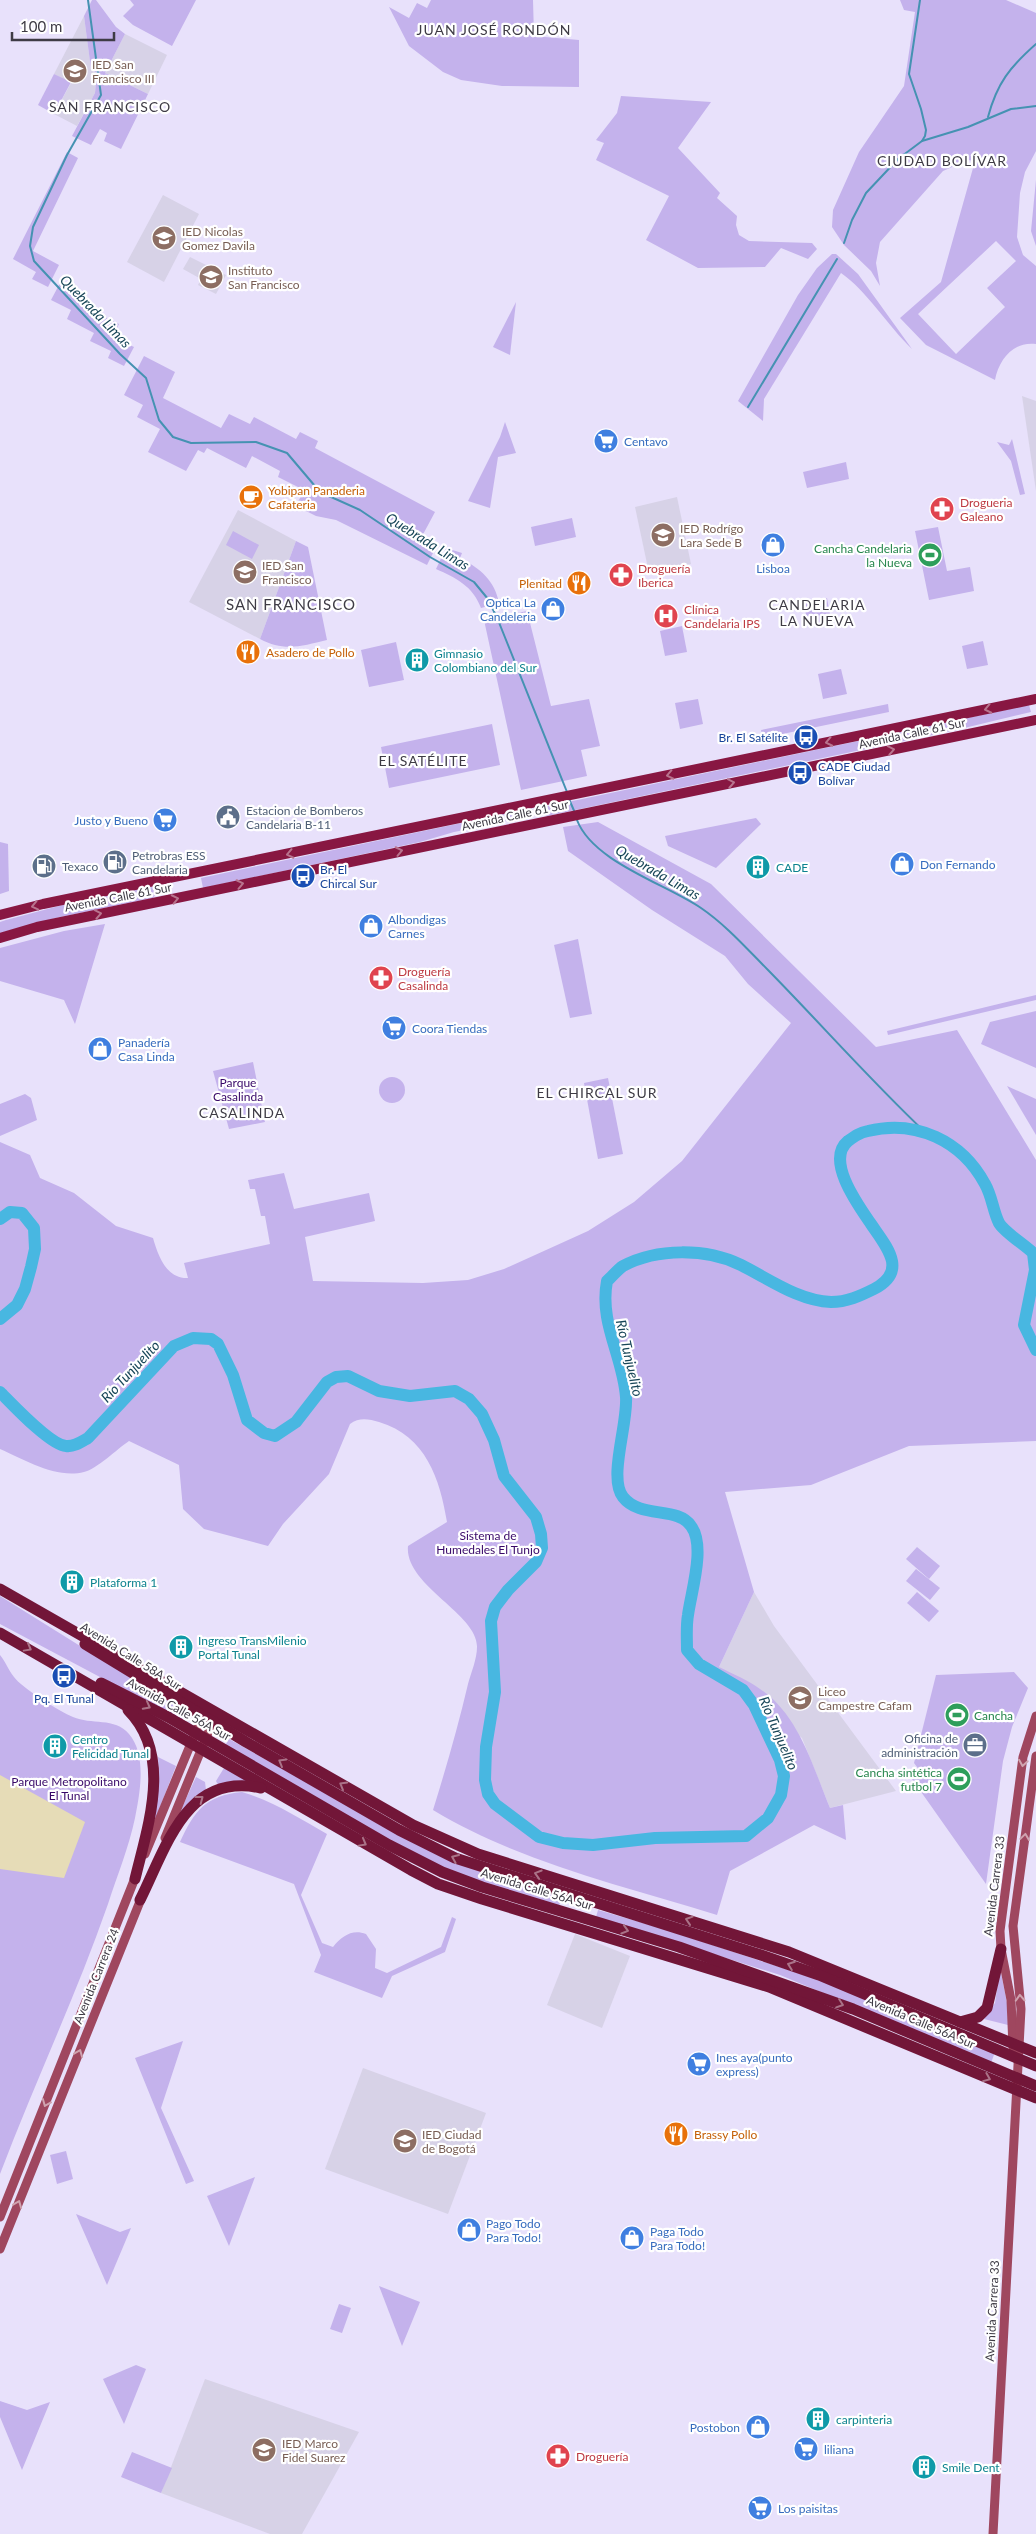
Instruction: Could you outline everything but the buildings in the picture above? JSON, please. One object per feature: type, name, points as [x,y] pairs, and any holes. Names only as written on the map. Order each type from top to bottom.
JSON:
[{"type":"highway","name":"Avenida Calle 58A Sur","points":[[0,1589],[215,1717]]},
{"type":"highway","points":[[0,1632],[120,1702],[198,1741]]},
{"type":"highway","name":"Avenida Calle 56A Sur","points":[[56,1664],[124,1694],[275,1793],[425,1878],[474,1897],[769,1987],[915,2047],[1017,2082],[1036,2086]]},
{"type":"highway","points":[[120,1702],[144,1731],[153,1759],[154,1791],[135,1879]]},
{"type":"highway","name":"Avenida Calle 56A Sur","points":[[215,1717],[352,1802],[419,1840],[470,1864],[690,1932],[819,1975],[903,2010],[1016,2052],[1036,2053]]},
{"type":"highway","name":"Avenida Calle 56A Sur","points":[[215,1717],[433,1836],[478,1854],[798,1956],[960,2022],[1016,2052],[1036,2066]]},
{"type":"highway","name":"Avenida Calle 56A Sur","points":[[198,1741],[389,1845],[452,1876],[679,1947],[853,2008],[1017,2082],[1036,2098]]},
{"type":"highway","points":[[140,1900],[177,1826],[199,1798],[222,1788],[238,1785],[255,1787],[275,1793]]},
{"type":"highway","points":[[352,1802],[383,1808]]},
{"type":"highway","points":[[452,1876],[474,1897]]},
{"type":"highway","points":[[690,1932],[736,1935]]},
{"type":"highway","points":[[650,1950],[679,1947]]},
{"type":"highway","points":[[960,2022],[978,2017],[987,2008],[1001,1949]]},
{"type":"highway","points":[[885,1990],[903,2010]]},
{"type":"highway","points":[[890,2024],[915,2047]]},
{"type":"main road","name":"Avenida Calle 61 Sur","points":[[0,915],[43,904],[1036,699]]},
{"type":"main road","name":"Avenida Calle 61 Sur","points":[[0,938],[37,926],[1036,720]]},
{"type":"main road","points":[[1020,723],[1036,729]]},
{"type":"main road","points":[[540,802],[538,814],[545,821]]},
{"type":"main road","name":"Avenida Carrera 24","points":[[0,2249],[140,1900],[198,1741],[204,1711]]},
{"type":"main road","name":"Avenida Carrera 33","points":[[993,2534],[1017,2082],[1011,2000],[1001,1949],[1000,1924],[1023,1757],[1036,1716]]},
{"type":"main road","name":"Avenida Carrera 24","points":[[0,2217],[135,1879],[198,1741],[215,1717]]},
{"type":"main road","name":"Avenida Carrera 33","points":[[1016,2052],[1020,1995],[1013,1946],[1015,1905],[1036,1756]]},
{"type":"main road","points":[[1003,1904],[1015,1905]]},
{"type":"main road","points":[[1000,1924],[1013,1946]]},
{"type":"shaded area","name":"IED San Francisco III","points":[[84,16],[91,69],[97,73],[95,93],[77,126],[54,114],[71,83],[54,74]]},
{"type":"shaded area","points":[[125,34],[167,55],[148,94],[105,73]]},
{"type":"shaded area","name":"IED Nicolas Gomez Davila","points":[[163,195],[199,214],[164,282],[127,262]]},
{"type":"shaded area","name":"Instituto San Francisco","points":[[190,257],[226,275],[216,294],[198,285],[201,279],[183,269]]},
{"type":"shaded area","points":[[1022,396],[1036,401],[1036,491]]},
{"type":"shaded area","name":"IED Rodrígo Lara Sede B","points":[[677,497],[691,564],[649,573],[635,507]]},
{"type":"shaded area","name":"IED San Francisco","points":[[238,510],[296,541],[260,639],[189,602]]},
{"type":"shaded area","name":"Liceo Campestre Cafam","points":[[754,1592],[774,1626],[896,1791],[830,1808],[802,1738],[719,1667]]},
{"type":"shaded area","points":[[575,1934],[630,1956],[602,2028],[547,2005]]},
{"type":"shaded area","name":"IED Ciudad de Bogotá","points":[[363,2068],[486,2113],[448,2214],[325,2169]]},
{"type":"shaded area","name":"IED Marco Fidel Suarez","points":[[205,2379],[359,2432],[302,2534],[270,2534],[161,2493]]},
{"type":"green space","points":[[92,0],[96,0],[116,27],[125,34],[105,73],[148,94],[121,149],[104,141],[107,133],[100,129],[91,145],[72,136],[95,93],[97,73],[91,69],[84,16]]},
{"type":"green space","points":[[130,0],[196,0],[172,46],[133,25],[123,16],[134,5]]},
{"type":"green space","points":[[431,0],[533,0],[534,36],[579,40],[579,87],[502,86],[461,80],[443,72],[409,46],[389,7],[409,18],[417,3],[427,8]]},
{"type":"green space","points":[[900,0],[1006,0],[1036,13],[1036,151],[1025,172],[1020,193],[1017,237],[1023,255],[1036,266],[1036,344],[1021,345],[1009,353],[1000,365],[995,380],[926,345],[900,318],[941,282],[975,161],[968,160],[943,171],[880,242],[876,263],[880,286],[871,271],[844,245],[832,227],[833,210],[859,152],[904,86],[915,12],[904,10]],"holes":[[[996,241],[1016,261],[987,288],[1005,307],[956,354],[918,314]]]},
{"type":"green space","points":[[54,74],[71,82],[54,114],[38,105]]},
{"type":"green space","points":[[621,96],[711,102],[678,148],[720,193],[717,198],[737,216],[736,225],[739,235],[749,241],[812,243],[817,249],[808,259],[781,248],[765,267],[698,268],[646,240],[669,196],[596,160],[604,143],[596,140],[617,113]]},
{"type":"green space","points":[[67,152],[78,158],[33,251],[59,265],[48,287],[32,279],[36,272],[13,259]]},
{"type":"green space","points":[[1036,180],[1036,246],[1031,231]]},
{"type":"green space","points":[[832,254],[836,254],[858,274],[912,349],[868,298],[841,273],[764,399],[763,421],[738,401],[798,295],[817,268]]},
{"type":"green space","points":[[60,283],[83,295],[79,304],[119,324],[113,337],[134,347],[124,366],[108,358],[111,351],[90,341],[94,333],[67,319],[71,310],[51,300]]},
{"type":"green space","points":[[516,302],[510,355],[493,347]]},
{"type":"green space","points":[[144,356],[175,372],[163,398],[221,428],[229,414],[250,424],[254,417],[296,439],[300,432],[318,441],[315,448],[435,512],[420,540],[435,549],[427,565],[336,520],[316,516],[296,506],[304,490],[278,477],[280,471],[252,456],[246,468],[207,448],[204,453],[198,450],[186,471],[148,452],[160,429],[137,417],[143,405],[124,395]]},
{"type":"green space","points":[[505,422],[516,453],[498,457],[490,508],[468,501],[500,437]]},
{"type":"green space","points":[[1012,439],[1025,494],[1020,495],[1011,461],[997,442],[1009,445]]},
{"type":"green space","points":[[846,462],[849,479],[807,488],[803,472]]},
{"type":"green space","points":[[572,518],[576,537],[535,546],[531,527]]},
{"type":"green space","points":[[938,527],[947,571],[970,567],[974,591],[929,600],[915,531]]},
{"type":"green space","points":[[233,531],[259,545],[252,559],[226,545]]},
{"type":"green space","points":[[296,541],[308,547],[327,640],[301,646],[285,647],[260,639]]},
{"type":"green space","points":[[446,548],[462,553],[460,558],[486,576],[494,588],[499,603],[481,608],[478,600],[469,588],[457,579],[436,569]]},
{"type":"green space","points":[[827,598],[831,621],[808,626],[804,603]]},
{"type":"green space","points":[[527,611],[551,706],[589,699],[600,746],[581,750],[587,776],[521,790],[484,620]]},
{"type":"green space","points":[[682,626],[687,652],[665,656],[660,631]]},
{"type":"green space","points":[[983,641],[988,665],[967,669],[962,646]]},
{"type":"green space","points":[[396,642],[404,680],[369,687],[361,650]]},
{"type":"green space","points":[[841,669],[847,694],[823,699],[818,674]]},
{"type":"green space","points":[[698,699],[703,724],[680,729],[675,703]]},
{"type":"green space","points":[[888,704],[889,712],[763,738],[761,730]]},
{"type":"green space","points":[[1029,705],[1031,712],[956,730],[547,816],[542,813],[544,807]]},
{"type":"green space","points":[[492,724],[500,765],[389,788],[381,747]]},
{"type":"green space","points":[[513,812],[511,818],[505,822],[203,888],[201,878]]},
{"type":"green space","points":[[756,818],[761,824],[716,868],[668,846],[665,836]]},
{"type":"green space","name":"Sistema de Humedales El Tunjo","points":[[598,822],[711,884],[876,1047],[957,1030],[1036,1160],[1036,1441],[909,1446],[811,1485],[725,1492],[754,1592],[719,1667],[755,1686],[774,1700],[785,1713],[795,1727],[811,1759],[830,1808],[843,1805],[846,1840],[814,1825],[730,1871],[717,1915],[571,1871],[535,1858],[466,1828],[433,1810],[456,1732],[477,1647],[474,1635],[466,1623],[417,1574],[410,1560],[408,1546],[447,1522],[435,1475],[419,1448],[408,1437],[395,1429],[368,1419],[357,1420],[350,1424],[329,1474],[283,1524],[268,1546],[204,1529],[183,1509],[179,1465],[129,1441],[95,1467],[84,1472],[73,1473],[52,1471],[0,1449],[0,1142],[30,1155],[40,1178],[74,1193],[116,1226],[153,1238],[157,1252],[164,1265],[174,1275],[188,1278],[184,1263],[270,1244],[265,1216],[261,1216],[255,1189],[250,1189],[248,1180],[284,1173],[294,1209],[369,1193],[375,1221],[305,1237],[313,1281],[423,1283],[468,1280],[504,1269],[588,1231],[634,1202],[682,1161],[791,1023],[748,984],[725,956],[652,910],[568,851],[563,827]]},
{"type":"green space","points":[[0,842],[8,844],[9,891],[0,894]]},
{"type":"green space","points":[[162,885],[153,898],[56,918],[0,933],[0,922],[6,920],[74,902]]},
{"type":"green space","points":[[105,924],[75,1024],[64,1000],[0,981],[0,948],[64,931]]},
{"type":"green space","points":[[578,939],[592,1014],[570,1018],[554,945]]},
{"type":"green space","points":[[1036,995],[1036,1000],[888,1035],[887,1031]]},
{"type":"green space","points":[[1036,1011],[1036,1068],[981,1044],[990,1022]]},
{"type":"green space","name":"Parque Casalinda","points":[[253,1062],[265,1122],[229,1129],[213,1071]]},
{"type":"green space","points":[[392,1077],[401,1081],[405,1090],[401,1099],[392,1103],[383,1099],[379,1090],[383,1081]]},
{"type":"green space","points":[[608,1078],[623,1154],[598,1159],[584,1083]]},
{"type":"green space","points":[[1007,1086],[1036,1099],[1036,1135]]},
{"type":"green space","points":[[25,1094],[31,1098],[37,1120],[0,1136],[0,1104]]},
{"type":"green space","points":[[917,1547],[940,1566],[929,1579],[906,1559]]},
{"type":"green space","points":[[916,1569],[940,1588],[930,1600],[906,1581]]},
{"type":"green space","points":[[917,1592],[939,1611],[929,1622],[907,1603]]},
{"type":"green space","points":[[0,1596],[186,1712],[181,1720],[0,1624]]},
{"type":"green space","name":"Parque Metropolitano El Tunal","points":[[0,1655],[18,1681],[50,1705],[73,1717],[117,1725],[129,1734],[138,1752],[141,1775],[139,1797],[126,1851],[96,1938],[0,2174]]},
{"type":"green space","points":[[1014,1672],[1028,1688],[1012,1727],[1003,1761],[986,1884],[912,1779],[923,1775],[914,1763],[936,1675]]},
{"type":"green space","points":[[229,1739],[365,1815],[562,1896],[559,1906],[511,1892],[432,1864],[225,1746]]},
{"type":"green space","points":[[158,1757],[176,1766],[151,1830],[159,1774]]},
{"type":"green space","points":[[224,1768],[250,1782],[218,1785],[216,1781]]},
{"type":"green space","points":[[196,1777],[205,1782],[206,1790],[179,1814]]},
{"type":"green space","points":[[242,1792],[275,1805],[327,1834],[301,1895],[322,1943],[333,1947],[352,1933],[366,1934],[376,1949],[375,1968],[387,1973],[441,1947],[452,1917],[456,1919],[445,1952],[392,1976],[382,1998],[314,1972],[321,1955],[294,1884],[180,1842],[196,1813],[203,1806],[219,1797]]},
{"type":"green space","points":[[598,1910],[664,1929],[819,1980],[995,2052],[991,2063],[780,1975],[596,1917]]},
{"type":"green space","points":[[1000,1968],[1007,2003],[1008,2025],[984,2019],[995,2003]]},
{"type":"green space","points":[[183,2041],[161,2108],[194,2181],[186,2184],[135,2058]]},
{"type":"green space","points":[[66,2151],[73,2179],[57,2184],[50,2155]]},
{"type":"green space","points":[[255,2177],[229,2246],[207,2196]]},
{"type":"green space","points":[[76,2214],[120,2232],[131,2228],[107,2285]]},
{"type":"green space","points":[[379,2286],[420,2302],[402,2346]]},
{"type":"green space","points":[[339,2304],[351,2308],[342,2333],[330,2329]]},
{"type":"green space","points":[[136,2365],[146,2369],[124,2424],[103,2379]]},
{"type":"green space","points":[[0,2401],[27,2410],[50,2402],[22,2470],[0,2417]]},
{"type":"green space","points":[[132,2452],[172,2468],[161,2493],[121,2477]]},
{"type":"sand","points":[[0,1775],[85,1822],[64,1878],[0,1869]]},
{"type":"waterway","name":"Quebrada Limas","points":[[88,0],[101,95],[67,155],[33,227],[30,246],[34,261],[120,354],[146,378],[159,420],[173,437],[191,443],[256,442],[287,453],[320,492],[360,510],[430,557],[474,582],[488,599],[498,620],[567,792]]},
{"type":"waterway","points":[[844,243],[852,220],[866,193],[898,159],[922,141],[925,136],[926,130],[921,109],[909,74],[920,0]]},
{"type":"waterway","points":[[988,117],[1000,85],[1019,60],[1036,44]]},
{"type":"waterway","points":[[922,141],[968,127],[1011,109],[1036,106]]},
{"type":"waterway","points":[[748,407],[837,259]]},
{"type":"waterway","name":"Quebrada Limas","points":[[569,799],[575,813]]},
{"type":"waterway","name":"Quebrada Limas","points":[[577,820],[585,835],[614,860],[701,908],[728,930],[926,1133]]},
{"type":"waterway","name":"Río Tunjuelito","points":[[0,1392],[41,1432],[59,1444],[66,1446],[75,1445],[88,1438],[174,1346],[193,1338],[211,1339],[218,1344],[233,1375],[247,1420],[264,1433],[275,1436],[296,1422],[327,1382],[336,1377],[348,1376],[379,1391],[410,1396],[455,1391],[469,1399],[482,1414],[494,1440],[504,1476],[536,1517],[541,1534],[542,1548],[536,1562],[508,1590],[495,1607],[491,1621],[495,1692],[486,1747],[485,1780],[488,1794],[495,1804],[539,1837],[563,1843],[593,1845],[655,1838],[746,1836],[768,1818],[781,1795],[784,1776],[780,1760],[754,1705],[743,1690],[699,1664],[687,1650],[687,1619],[697,1557],[697,1545],[691,1526],[677,1516],[649,1511],[630,1504],[623,1497],[619,1488],[617,1477],[626,1397],[621,1367],[606,1311],[607,1281],[623,1266],[636,1260],[666,1253],[682,1252],[713,1255],[727,1259],[796,1294],[819,1301],[848,1300],[874,1289],[885,1282],[890,1274],[891,1258],[888,1249],[852,1194],[842,1171],[840,1159],[842,1149],[855,1136],[868,1131],[903,1128],[920,1131],[936,1137],[951,1145],[964,1156],[985,1184],[999,1223],[1033,1253],[1035,1270],[1024,1325],[1036,1350]]},
{"type":"waterway","name":"Río Tunjuelito","points":[[0,1219],[10,1212],[22,1213],[34,1228],[35,1249],[25,1289],[17,1305],[0,1319]]},
{"type":"place","name":"IED San Francisco III","points":[[75,71]]},
{"type":"place","name":"IED Nicolas Gomez Davila","points":[[164,238]]},
{"type":"place","name":"Instituto San Francisco","points":[[211,277]]},
{"type":"place","name":"Centavo","points":[[606,441]]},
{"type":"place","name":"Yobipan Panaderia Cafateria","points":[[251,497]]},
{"type":"place","name":"Drogueria Galeano","points":[[942,509]]},
{"type":"place","name":"IED Rodrígo Lara Sede B","points":[[663,535]]},
{"type":"place","name":"Lisboa","points":[[773,545]]},
{"type":"place","name":"Cancha Candelaria la Nueva","points":[[930,555]]},
{"type":"place","name":"IED San Francisco","points":[[245,572]]},
{"type":"place","name":"Droguería Iberica","points":[[621,575]]},
{"type":"place","name":"Plenitad","points":[[579,583]]},
{"type":"place","name":"Optica La Candeleria","points":[[553,609]]},
{"type":"place","name":"Clínica Candelaria IPS","points":[[666,616]]},
{"type":"place","name":"Asadero de Pollo","points":[[248,652]]},
{"type":"place","name":"Gimnasio Colombiano del Sur","points":[[417,660]]},
{"type":"place","name":"Br. El Satélite","points":[[806,737]]},
{"type":"place","name":"CADE Ciudad Bolívar","points":[[800,773]]},
{"type":"place","name":"Estacion de Bomberos Candelaria B-11","points":[[228,817]]},
{"type":"place","name":"Justo y Bueno","points":[[165,820]]},
{"type":"place","name":"Petrobras ESS Candelaria","points":[[115,862]]},
{"type":"place","name":"Don Fernando","points":[[902,864]]},
{"type":"place","name":"Texaco","points":[[44,866]]},
{"type":"place","name":"CADE","points":[[758,867]]},
{"type":"place","name":"Br. El Chircal Sur","points":[[303,876]]},
{"type":"place","name":"Albondigas Carnes","points":[[371,926]]},
{"type":"place","name":"Droguería Casalinda","points":[[381,978]]},
{"type":"place","name":"Coora Tiendas","points":[[394,1028]]},
{"type":"place","name":"Panadería Casa Linda","points":[[100,1049]]},
{"type":"place","name":"Plataforma 1","points":[[72,1582]]},
{"type":"place","name":"Ingreso TransMilenio Portal Tunal","points":[[181,1647]]},
{"type":"place","name":"Pq. El Tunal","points":[[64,1676]]},
{"type":"place","name":"Liceo Campestre Cafam","points":[[800,1698]]},
{"type":"place","name":"Cancha","points":[[957,1715]]},
{"type":"place","name":"Oficina de administración","points":[[975,1745]]},
{"type":"place","name":"Centro Felicidad Tunal","points":[[55,1746]]},
{"type":"place","name":"Cancha sintética futbol 7","points":[[959,1779]]},
{"type":"place","name":"Ines aya(punto express)","points":[[699,2064]]},
{"type":"place","name":"Brassy Pollo","points":[[676,2134]]},
{"type":"place","name":"IED Ciudad de Bogotá","points":[[405,2141]]},
{"type":"place","name":"Pago Todo Para Todo!","points":[[469,2230]]},
{"type":"place","name":"Paga Todo Para Todo!","points":[[632,2238]]},
{"type":"place","name":"carpinteria","points":[[818,2419]]},
{"type":"place","name":"Postobon","points":[[758,2427]]},
{"type":"place","name":"liliana","points":[[806,2449]]},
{"type":"place","name":"IED Marco Fidel Suarez","points":[[264,2450]]},
{"type":"place","name":"Droguería","points":[[558,2456]]},
{"type":"place","name":"Smile Dent","points":[[924,2467]]},
{"type":"place","name":"Los paisitas","points":[[760,2508]]},
{"type":"district","name":"JUAN JOSÉ RONDÓN","points":[[494,29]]},
{"type":"district","name":"SAN FRANCISCO","points":[[110,106]]},
{"type":"district","name":"CIUDAD BOLÍVAR","points":[[942,160]]},
{"type":"district","name":"SAN FRANCISCO","points":[[291,604]]},
{"type":"district","name":"CANDELARIA LA NUEVA","points":[[817,612]]},
{"type":"district","name":"EL SATÉLITE","points":[[423,760]]},
{"type":"district","name":"EL CHIRCAL SUR","points":[[597,1092]]},
{"type":"district","name":"CASALINDA","points":[[242,1112]]}]
